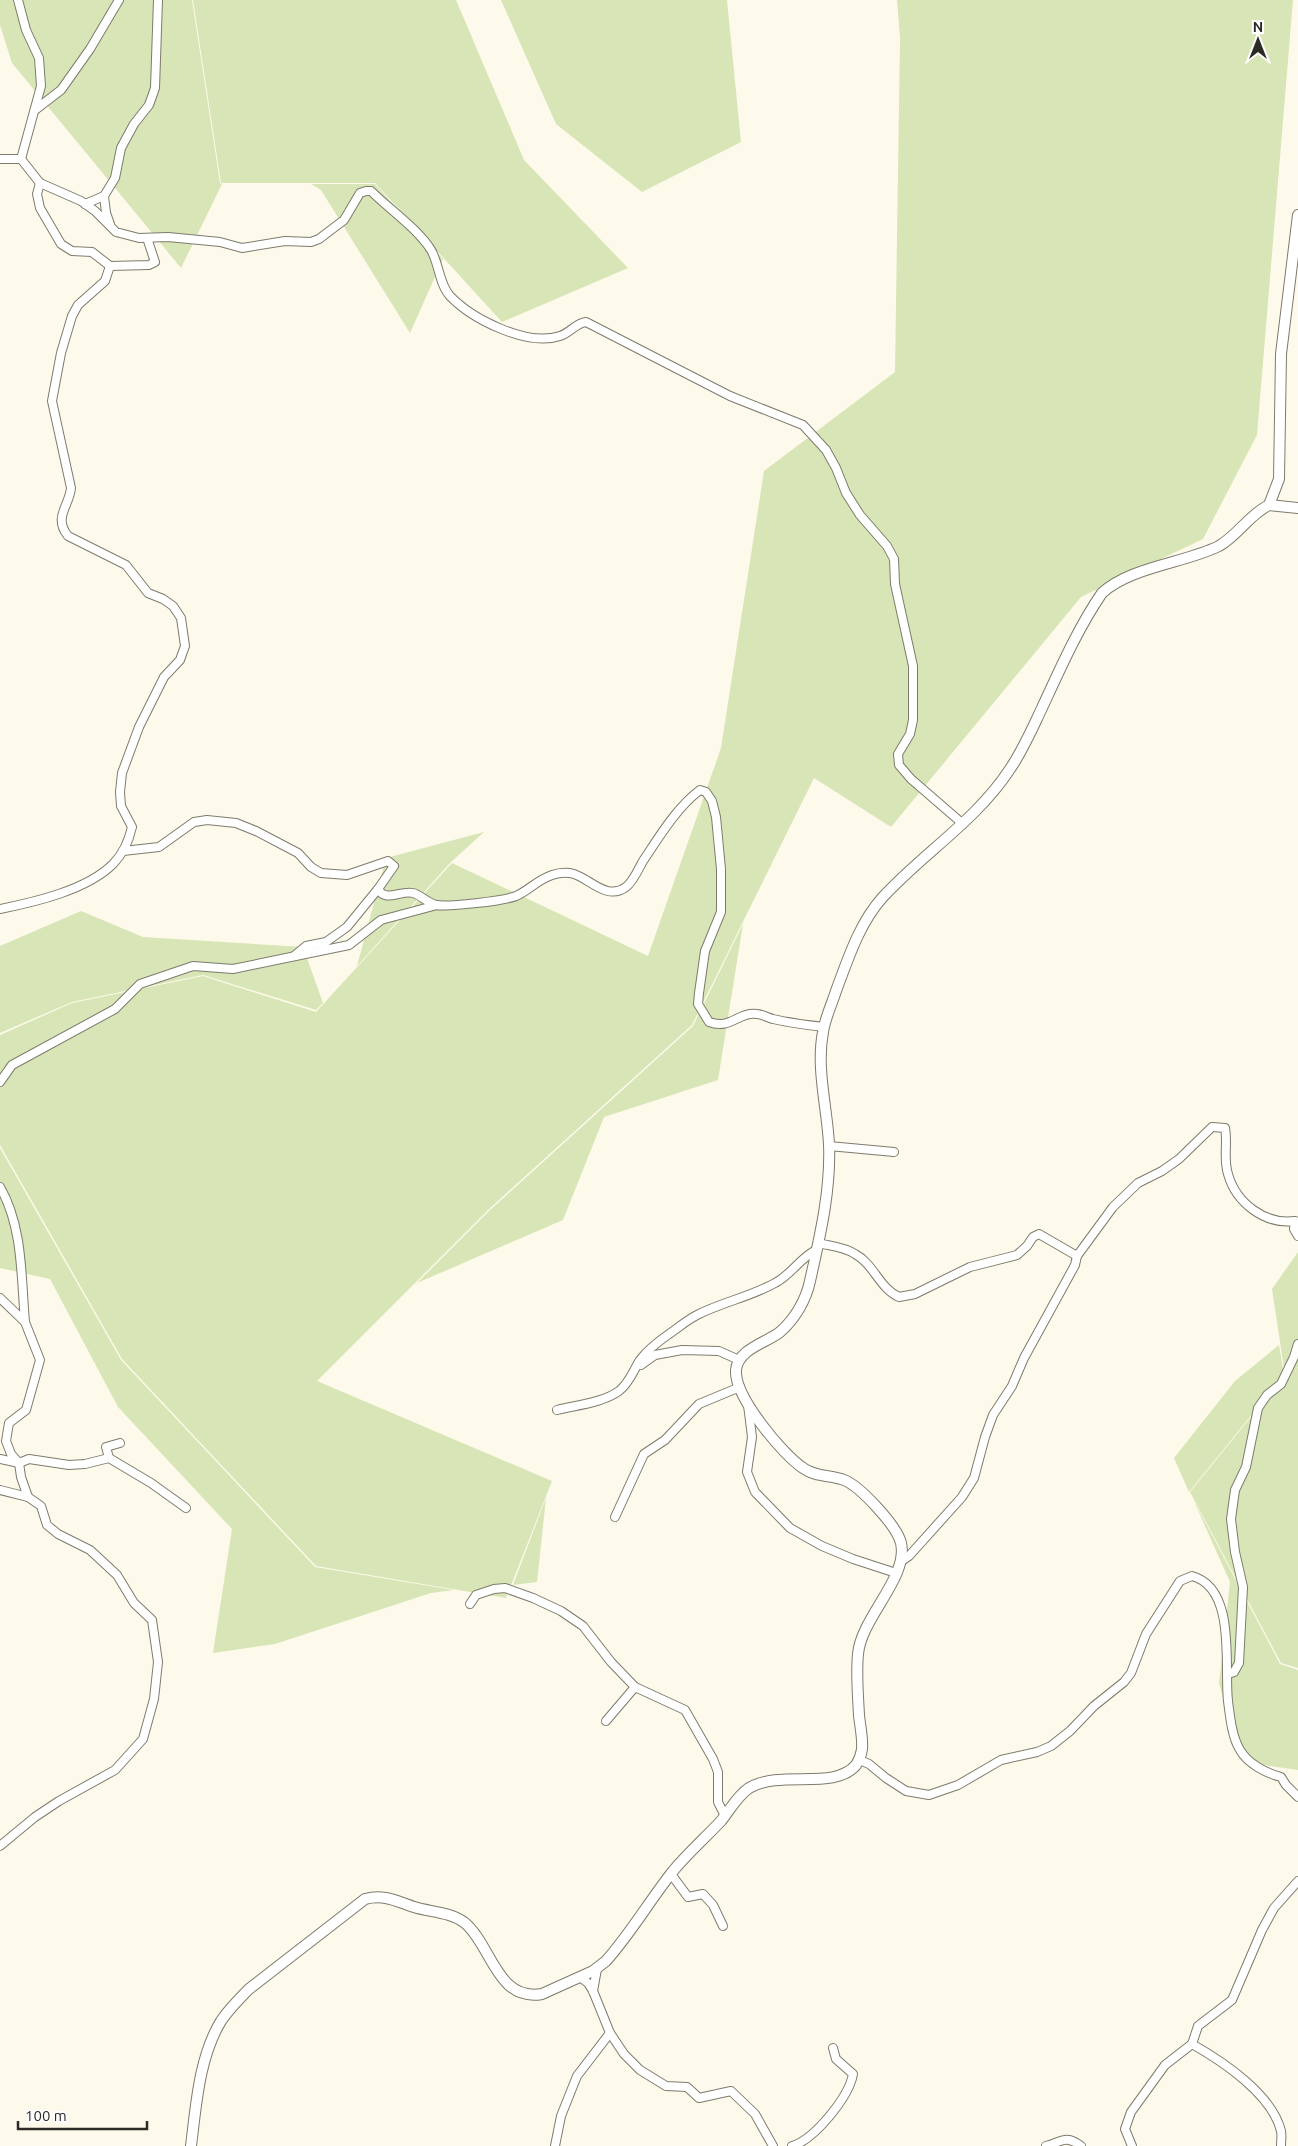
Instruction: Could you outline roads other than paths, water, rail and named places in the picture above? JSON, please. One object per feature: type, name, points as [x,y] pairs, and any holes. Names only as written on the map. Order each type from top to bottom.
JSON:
[{"type":"street","points":[[18,0],[26,30],[39,58],[41,86],[21,160]]},
{"type":"street","points":[[36,110],[61,90],[90,49],[118,0]]},
{"type":"street","points":[[85,204],[104,196],[115,178],[121,148],[134,124],[149,105],[155,88],[158,0]]},
{"type":"street","points":[[0,159],[21,160],[40,183],[85,204],[116,232],[147,238],[168,237],[220,242],[242,248],[284,242],[311,242],[335,229],[344,220],[360,193],[366,190],[371,191],[415,232],[431,250],[448,294],[465,308],[504,331],[538,338],[560,336],[586,322],[730,396],[803,425],[826,450],[846,493],[860,515],[887,546],[894,559],[896,584],[912,666],[912,720],[910,734],[898,754],[898,765],[911,779],[963,824]]},
{"type":"street","points":[[40,183],[37,194],[40,208],[61,244],[72,251],[92,252],[110,266],[149,265],[155,262],[147,238]]},
{"type":"street","points":[[104,196],[106,213],[112,228]]},
{"type":"street","points":[[1269,505],[1280,478],[1281,354],[1298,215]]},
{"type":"street","points":[[0,909],[29,904],[80,886],[113,864],[123,851],[132,827],[121,806],[122,773],[139,727],[164,677],[180,660],[185,646],[181,618],[173,606],[163,599],[148,593],[126,564],[68,536],[62,528],[61,519],[70,497],[71,488],[52,401],[61,352],[72,316],[78,305],[105,281],[110,266]]},
{"type":"street","points":[[191,2146],[203,2070],[211,2041],[221,2021],[249,1989],[365,1899],[382,1896],[419,1909],[458,1918],[480,1941],[499,1974],[521,1993],[542,1994],[597,1969],[618,1947],[671,1874],[725,1816],[738,1797],[751,1787],[783,1779],[832,1778],[848,1772],[860,1760],[862,1748],[858,1697],[859,1646],[866,1626],[884,1598],[896,1573],[902,1547],[898,1536],[860,1490],[847,1481],[815,1474],[802,1468],[772,1438],[748,1403],[736,1373],[739,1360],[747,1352],[774,1336],[795,1316],[808,1289],[826,1194],[829,1146],[821,1055],[824,1027],[852,949],[873,909],[890,890],[988,799],[1016,760],[1067,656],[1102,593],[1108,588],[1145,570],[1220,545],[1236,534],[1257,511],[1269,505],[1298,508]]},
{"type":"street","points":[[0,1082],[12,1065],[115,1008],[140,984],[193,966],[234,968],[292,958],[349,945],[381,920],[438,905],[499,901],[518,895],[536,881],[563,873],[575,874],[595,887],[605,890],[615,891],[627,886],[668,827],[693,795],[700,790],[706,792],[712,801],[716,818],[721,912],[705,951],[698,1004],[709,1022],[717,1025],[730,1024],[740,1017],[758,1014],[802,1025],[824,1027]]},
{"type":"street","points":[[123,851],[159,847],[194,822],[207,820],[236,823],[256,831],[298,853],[311,868],[321,874],[347,875],[381,862],[388,861],[392,863],[394,866],[378,889],[347,927],[326,942],[306,946],[292,958]]},
{"type":"street","points":[[378,889],[384,896],[413,893],[438,905]]},
{"type":"street","points":[[900,1562],[909,1556],[962,1497],[974,1478],[993,1415],[1012,1386],[1024,1358],[1075,1264],[1076,1256],[1113,1207],[1138,1183],[1162,1171],[1179,1159],[1212,1127],[1225,1128],[1227,1138],[1225,1154],[1228,1174],[1237,1193],[1252,1210],[1264,1218],[1283,1223],[1295,1221],[1294,1229],[1298,1236]]},
{"type":"street","points":[[829,1146],[894,1152]]},
{"type":"street","points":[[0,1187],[10,1204],[18,1237],[25,1322],[40,1360],[26,1410],[9,1423],[6,1441],[11,1454],[19,1463],[21,1477],[28,1497]]},
{"type":"street","points":[[817,1246],[854,1253],[860,1257],[885,1288],[900,1297],[915,1294],[970,1267],[1017,1255],[1033,1237],[1039,1234],[1076,1256]]},
{"type":"street","points":[[557,1410],[614,1394],[624,1386],[640,1360],[657,1343],[697,1315],[747,1297],[776,1283],[817,1246]]},
{"type":"street","points":[[0,1298],[25,1322]]},
{"type":"street","points":[[1228,1674],[1234,1672],[1239,1662],[1243,1587],[1230,1519],[1234,1490],[1246,1467],[1258,1408],[1267,1396],[1282,1384],[1298,1344]]},
{"type":"street","points":[[635,1370],[655,1356],[682,1350],[719,1352],[739,1360]]},
{"type":"street","points":[[615,1517],[644,1454],[665,1440],[699,1404],[740,1387]]},
{"type":"street","points":[[748,1403],[752,1437],[747,1472],[754,1492],[790,1528],[798,1533],[830,1550],[896,1573]]},
{"type":"street","points":[[109,1458],[106,1447],[120,1443]]},
{"type":"street","points":[[0,1460],[19,1463],[29,1459],[69,1465],[85,1464],[109,1458],[152,1483],[186,1508]]},
{"type":"street","points":[[0,1490],[28,1497],[41,1506],[47,1525],[58,1534],[90,1550],[117,1575],[134,1603],[152,1620],[158,1662],[154,1699],[143,1739],[115,1770],[59,1801],[0,1846]]},
{"type":"street","points":[[860,1760],[869,1764],[906,1791],[928,1795],[958,1785],[1001,1760],[1037,1752],[1051,1746],[1070,1731],[1094,1706],[1124,1682],[1131,1673],[1146,1634],[1180,1581],[1192,1576],[1200,1578],[1219,1604],[1225,1631],[1228,1700],[1232,1724],[1240,1750],[1260,1769],[1281,1777],[1298,1797]]},
{"type":"street","points":[[470,1604],[476,1595],[494,1588],[505,1588],[561,1611],[583,1626],[611,1662],[635,1687],[685,1710],[713,1759],[718,1772],[718,1802],[725,1816]]},
{"type":"street","points":[[606,1722],[635,1687]]},
{"type":"street","points":[[671,1874],[688,1897],[703,1894],[713,1905],[723,1926]]},
{"type":"street","points":[[1132,2146],[1126,2129],[1128,2118],[1164,2065],[1192,2044],[1198,2026],[1232,2000],[1262,1930],[1274,1908],[1298,1881]]},
{"type":"street","points":[[593,1991],[597,1969]]},
{"type":"street","points":[[580,1978],[588,1983],[593,1991],[610,2033],[624,2054],[640,2070],[666,2086],[686,2088],[699,2098],[728,2091],[736,2094],[755,2114],[773,2146]]},
{"type":"street","points":[[556,2146],[561,2116],[577,2076],[610,2033]]},
{"type":"street","points":[[1192,2044],[1213,2056],[1236,2073],[1263,2100],[1277,2120],[1282,2132],[1282,2146]]},
{"type":"street","points":[[792,2146],[801,2145],[837,2107],[852,2081],[853,2074],[836,2059],[834,2048]]},
{"type":"street","points":[[1046,2146],[1066,2139],[1073,2140],[1081,2146]]}]
